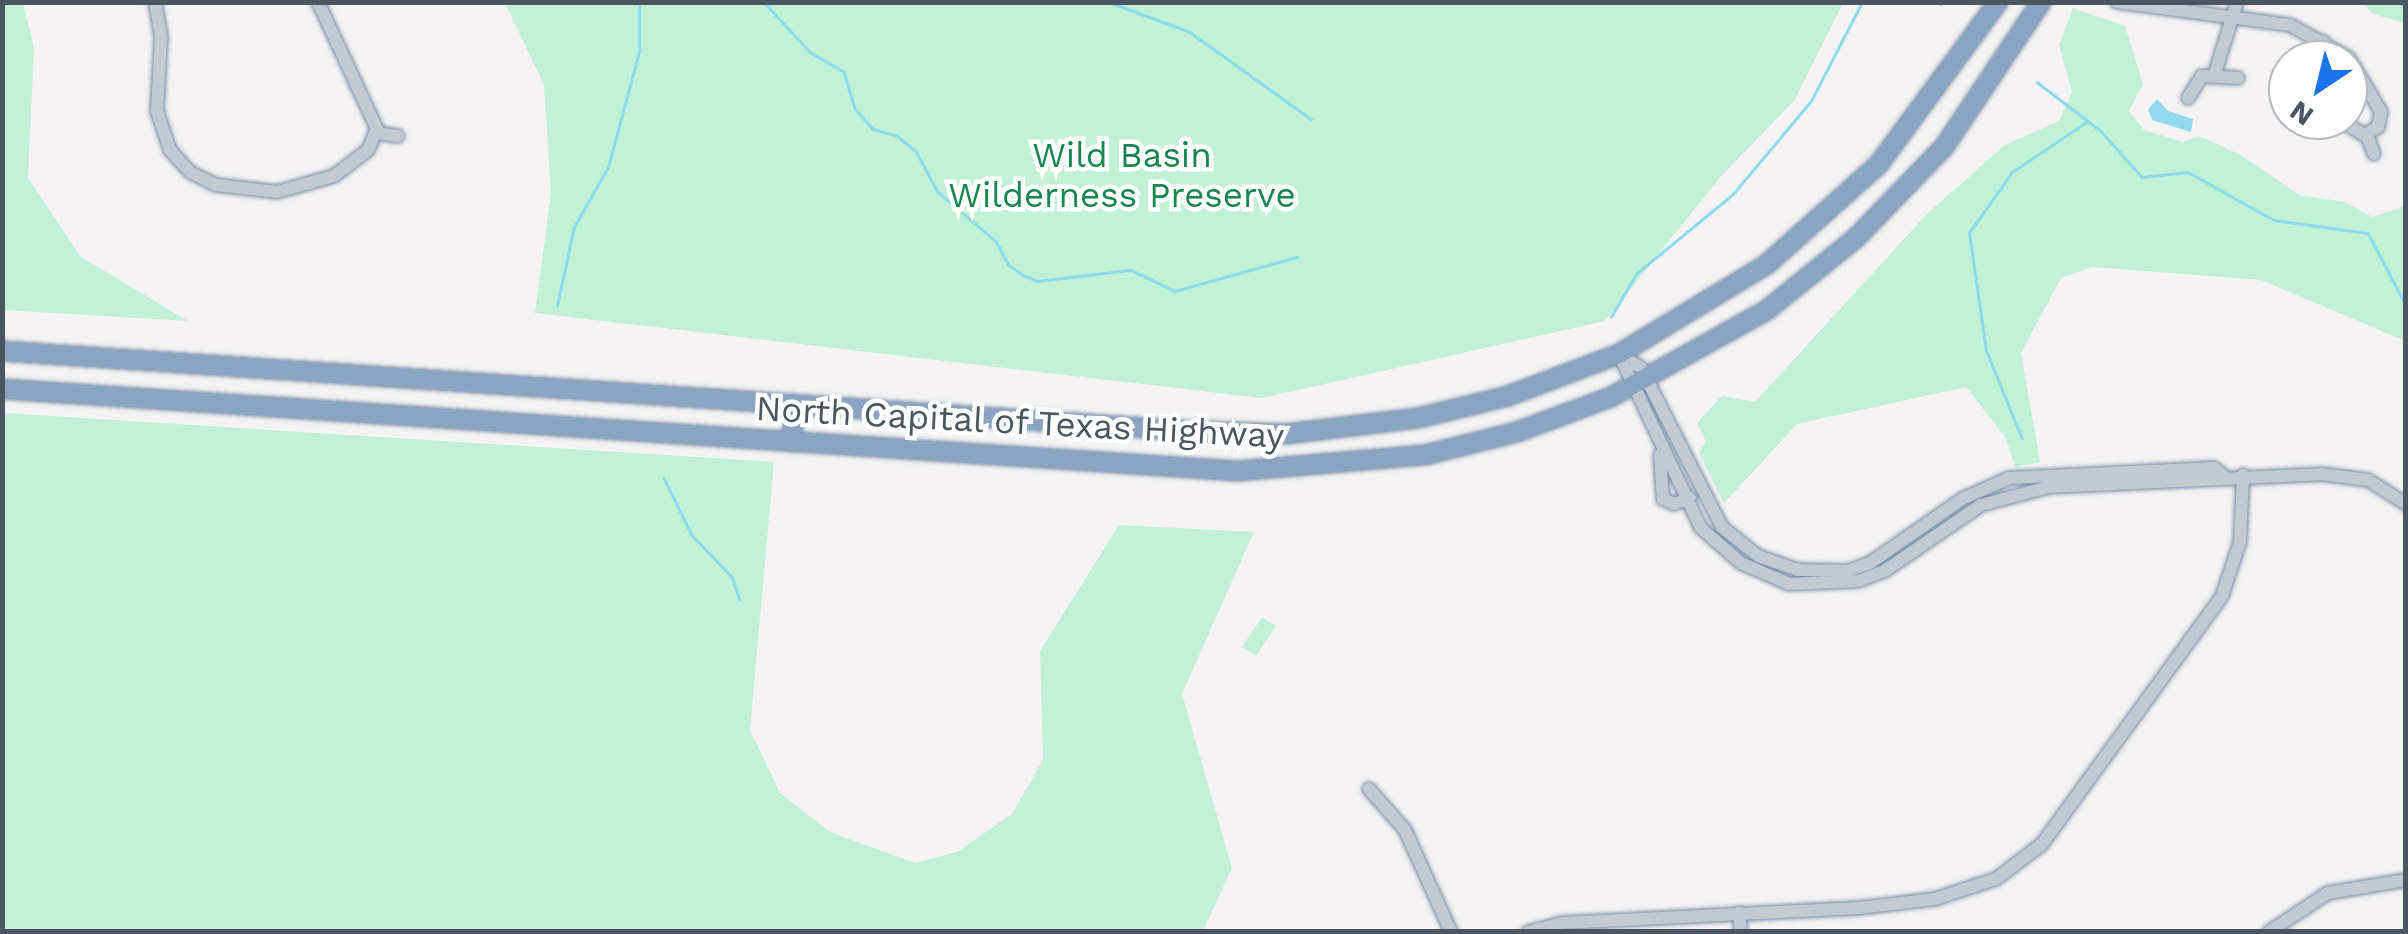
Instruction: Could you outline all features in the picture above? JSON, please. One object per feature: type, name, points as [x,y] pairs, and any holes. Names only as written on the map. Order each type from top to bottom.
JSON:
[{"type":"highway","name":"North Capital of Texas Highway","points":[[2,351],[1190,431],[1324,431],[1448,412],[1619,354],[1732,288],[1853,190],[1923,111],[1998,2]]},
{"type":"highway","name":"North Capital of Texas Highway","points":[[2,389],[1161,468],[1320,469],[1474,444],[1640,385],[1752,320],[1858,237],[1968,117],[2041,2]]},
{"type":"highway","points":[[792,442],[794,404]]},
{"type":"street","points":[[155,2],[161,37],[159,126],[176,158],[201,179],[250,192],[304,189],[363,154],[376,133],[376,117],[346,70],[318,2]]},
{"type":"street","points":[[2121,3],[2234,9],[2284,22],[2318,40]]},
{"type":"street","points":[[2214,76],[2234,9]]},
{"type":"street","points":[[2188,98],[2195,80],[2214,76],[2238,78]]},
{"type":"street","points":[[2368,90],[2381,112],[2368,133]]},
{"type":"street","points":[[376,133],[398,136]]},
{"type":"street","points":[[2368,138],[2374,154]]},
{"type":"street","points":[[1619,354],[1716,518],[1758,556],[1830,579]]},
{"type":"street","points":[[1640,385],[1658,443],[1701,528],[1763,574],[1830,579],[1886,570],[1926,535],[1981,505],[2019,491],[2215,483],[2224,476],[2243,475],[2368,480],[2406,504]]},
{"type":"street","points":[[1528,932],[1562,923],[1935,899],[1996,879],[2042,844],[2222,596],[2240,542],[2243,475]]},
{"type":"street","points":[[1685,501],[1701,492]]},
{"type":"street","points":[[1701,528],[1716,518]]},
{"type":"street","points":[[1369,789],[1405,830],[1451,932]]},
{"type":"street","points":[[2268,932],[2328,892],[2406,880]]},
{"type":"street","points":[[1739,913],[1741,932]]},
{"type":"green space","points":[[2,3],[23,3],[34,48],[28,178],[81,257],[188,321],[3,310]]},
{"type":"green space","name":"Wild Basin Wilderness Preserve","points":[[505,3],[1843,3],[1794,101],[1722,175],[1605,321],[1262,398],[535,313],[551,194],[544,85]]},
{"type":"green space","points":[[2363,3],[2405,3],[2405,23],[2373,14]]},
{"type":"green space","points":[[2073,8],[2125,26],[2143,84],[2129,111],[2144,130],[2183,142],[2199,136],[2241,155],[2299,195],[2345,202],[2372,217],[2405,206],[2405,341],[2261,280],[2092,267],[2061,278],[2021,353],[2040,462],[2015,467],[2006,438],[1966,387],[1797,424],[1724,503],[1699,453],[1706,442],[1697,423],[1722,396],[1755,402],[1927,214],[2005,145],[2059,121],[2072,92],[2059,45]]},
{"type":"green space","points":[[3,413],[774,462],[750,730],[780,793],[830,832],[915,863],[957,852],[1012,814],[1043,760],[1040,651],[1119,525],[1254,532],[1182,694],[1232,868],[1203,931],[3,931]]},
{"type":"green space","points":[[1262,617],[1276,626],[1256,656],[1242,647]]},
{"type":"water","points":[[2157,99],[2168,111],[2193,119],[2191,132],[2152,120],[2148,109]]},
{"type":"waterway","points":[[557,306],[574,227],[608,167],[639,52],[639,2]]},
{"type":"waterway","points":[[764,2],[810,52],[844,72],[855,109],[873,129],[896,135],[916,151],[938,192],[996,241],[1009,265],[1023,275],[1037,281],[1131,270],[1175,291],[1297,257]]},
{"type":"waterway","points":[[1109,2],[1190,32],[1311,119]]},
{"type":"waterway","points":[[1611,317],[1636,274],[1733,194],[1811,101],[1862,2]]},
{"type":"waterway","points":[[2399,2],[2406,8]]},
{"type":"waterway","points":[[2037,82],[2101,131],[2142,177],[2188,172],[2274,220],[2368,233],[2406,305]]},
{"type":"waterway","points":[[2022,439],[1986,351],[1969,233],[2012,172],[2086,122]]},
{"type":"waterway","points":[[664,478],[692,535],[732,577],[740,600]]}]
